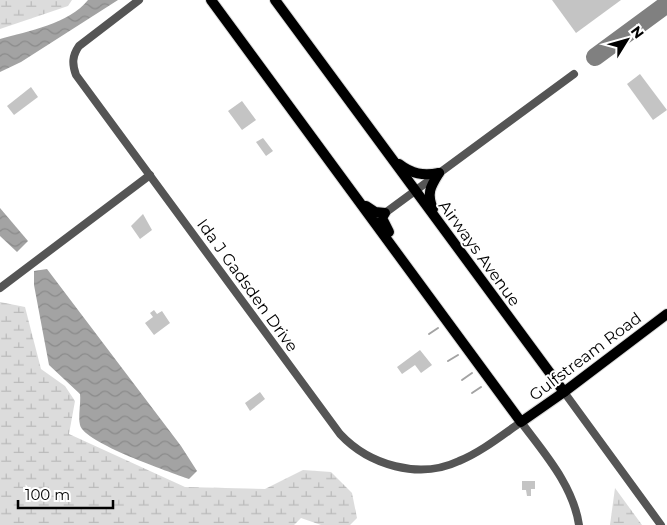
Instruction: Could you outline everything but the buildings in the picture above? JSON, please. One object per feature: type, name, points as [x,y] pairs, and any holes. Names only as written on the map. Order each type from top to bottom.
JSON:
[{"type":"main road","points":[[211,0],[520,422]]},
{"type":"main road","name":"Airways Avenue","points":[[275,0],[564,392]]},
{"type":"main road","points":[[394,160],[408,171],[424,176],[439,173]]},
{"type":"main road","points":[[438,221],[429,199],[429,188],[439,173]]},
{"type":"main road","points":[[361,203],[375,212],[385,213],[382,218],[384,225],[395,240],[400,256]]},
{"type":"main road","name":"Gulfstream Road","points":[[520,422],[564,392],[667,314]]},
{"type":"street","name":"Ida J Gadsden Drive","points":[[139,0],[79,46],[74,54],[73,66],[76,76],[340,434],[352,447],[375,460],[403,468],[424,469],[446,466],[460,461],[497,439],[520,422]]},
{"type":"street","points":[[385,213],[574,74]]},
{"type":"street","points":[[0,288],[150,175]]},
{"type":"street","name":"Airways Avenue","points":[[564,392],[662,525]]},
{"type":"street","points":[[520,422],[556,469],[577,508],[580,525]]},
{"type":"green space","points":[[0,0],[72,0],[68,6],[0,29]]},
{"type":"green space","points":[[0,302],[25,307],[41,369],[65,386],[75,401],[69,434],[185,487],[265,489],[303,470],[331,472],[352,493],[357,518],[350,525],[321,525],[301,518],[294,525],[0,525]]},
{"type":"green space","points":[[615,488],[642,525],[610,525]]},
{"type":"water","points":[[88,0],[118,0],[21,62],[0,72],[0,39],[59,21],[80,8]]},
{"type":"water","points":[[0,208],[28,241],[17,252],[0,236]]},
{"type":"water","points":[[47,269],[181,446],[197,471],[189,479],[147,464],[111,448],[85,432],[80,425],[80,394],[49,365],[34,285],[34,271]]},
{"type":"waterway","points":[[429,334],[438,328]]},
{"type":"waterway","points":[[448,361],[458,355]]},
{"type":"waterway","points":[[462,380],[472,373]]},
{"type":"waterway","points":[[472,393],[481,387]]},
{"type":"taxiway","points":[[595,57],[667,4]]}]
